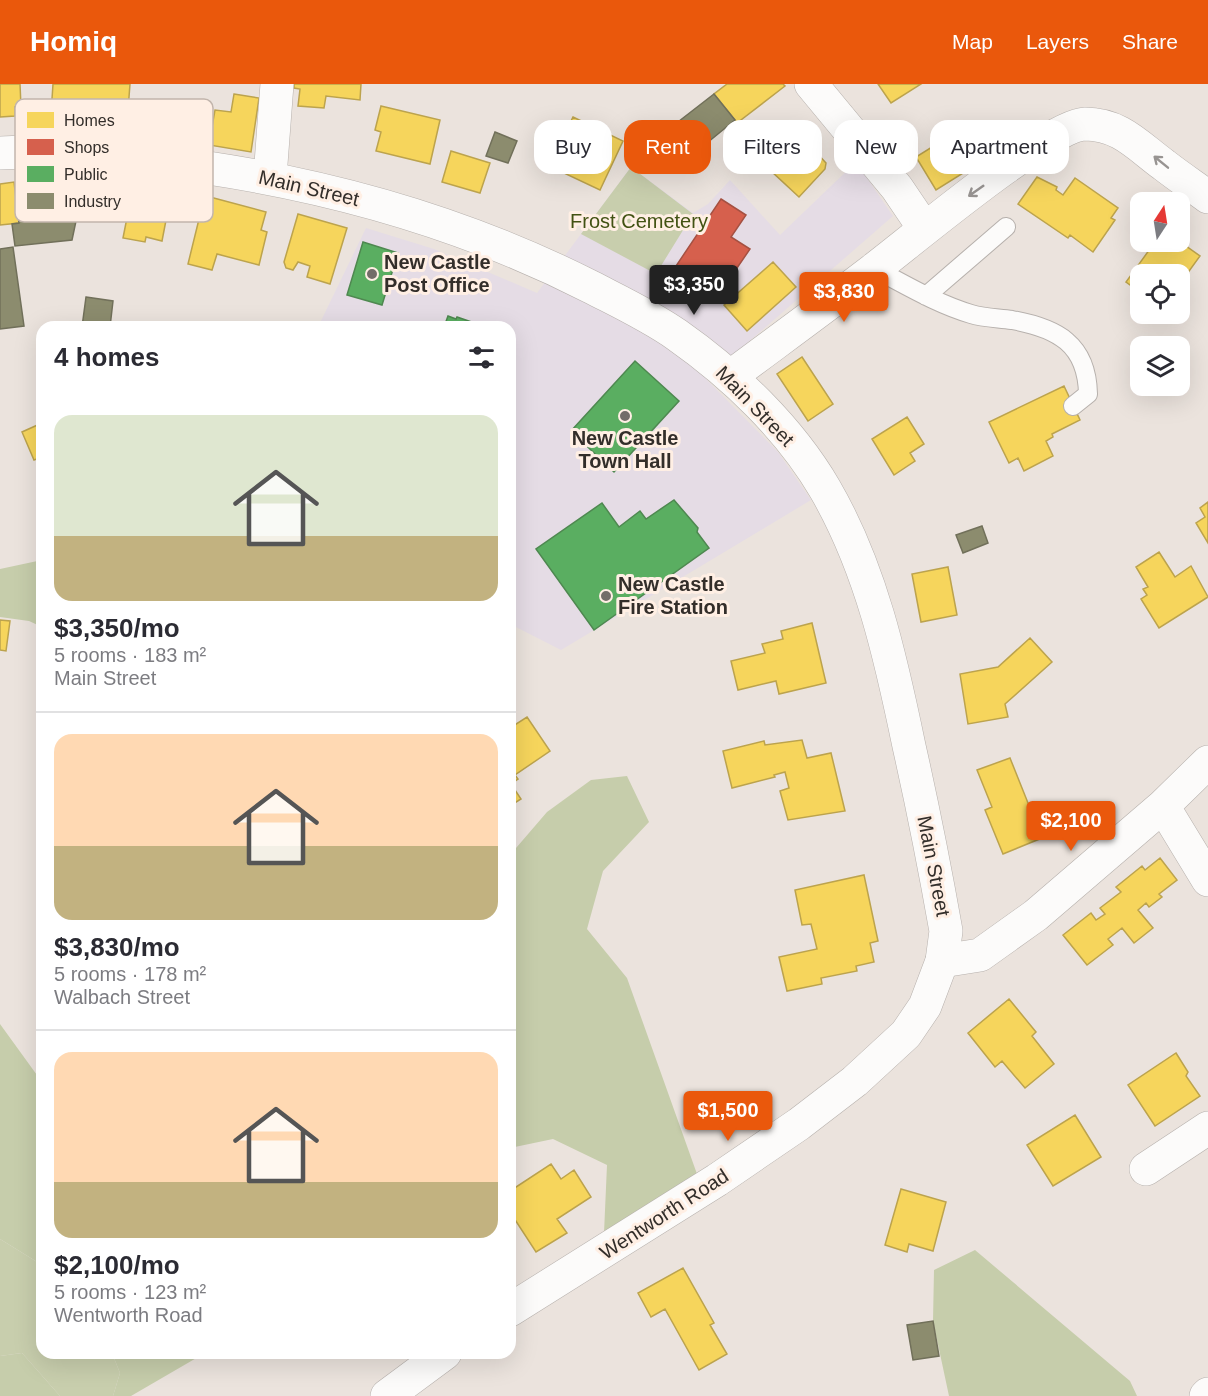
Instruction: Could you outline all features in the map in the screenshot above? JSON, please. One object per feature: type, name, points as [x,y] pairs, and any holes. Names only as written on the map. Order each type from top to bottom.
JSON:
[{"type":"main road","points":[[270,177],[277,84]]},
{"type":"main road","points":[[812,84],[897,188],[924,228]]},
{"type":"main road","points":[[731,376],[875,269],[924,228],[1045,142],[1083,124],[1114,128],[1136,141],[1163,165],[1208,197]]},
{"type":"main road","name":"Main Street","points":[[0,153],[15,152]]},
{"type":"main road","name":"Main Street","points":[[213,169],[270,177],[351,196],[495,242],[562,272],[642,314],[676,334],[731,376],[781,431],[823,486],[840,516],[867,581],[896,685],[935,866],[946,931],[942,961]]},
{"type":"main road","points":[[942,961],[980,955],[1036,915],[1163,806],[1208,762]]},
{"type":"main road","points":[[1163,806],[1208,880]]},
{"type":"main road","name":"Wentworth Road","points":[[516,1306],[709,1185],[799,1124],[855,1081],[906,1034],[925,1006],[942,961]]},
{"type":"main road","points":[[1146,1169],[1208,1128]]},
{"type":"main road","points":[[387,1396],[437,1359]]},
{"type":"lane","points":[[926,296],[1006,227]]},
{"type":"lane","points":[[875,269],[926,296],[972,314],[1014,320],[1063,335],[1078,354],[1088,374],[1088,394],[1073,406]]},
{"type":"shaded area","points":[[626,174],[640,174],[693,213],[708,204],[730,180],[780,235],[844,174],[864,174],[893,216],[706,379],[778,452],[811,500],[561,650],[516,627],[516,321],[321,321],[366,228],[434,249],[537,293]]},
{"type":"green space","name":"Frost Cemetery","points":[[626,174],[640,174],[693,214],[656,274],[581,234]]},
{"type":"green space","points":[[36,561],[36,624],[0,617],[0,569]]},
{"type":"green space","points":[[627,776],[649,822],[603,871],[587,929],[627,978],[697,1174],[604,1233],[607,1165],[553,1139],[516,1147],[516,848],[547,812],[591,780]]},
{"type":"green space","points":[[0,1024],[36,1074],[36,1261],[0,1239]]},
{"type":"green space","points":[[0,1239],[36,1261],[36,1359],[114,1359],[120,1373],[113,1396],[60,1396],[22,1353],[0,1356]]},
{"type":"green space","points":[[975,1250],[1130,1381],[1137,1396],[949,1396],[933,1321],[934,1270]]},
{"type":"green space","points":[[22,1353],[60,1396],[0,1396],[0,1356]]},
{"type":"green space","points":[[114,1359],[195,1359],[131,1396],[113,1396],[120,1373]]},
{"type":"building: Homes","points":[[0,84],[20,84],[21,99],[15,99],[15,116],[0,117]]},
{"type":"building: Homes","points":[[53,84],[130,84],[129,99],[52,99]]},
{"type":"building: Homes","points":[[294,84],[361,84],[360,100],[326,96],[324,108],[298,106],[300,89],[294,88]]},
{"type":"building: Homes","points":[[727,84],[783,84],[785,86],[741,120],[735,120],[714,94]]},
{"type":"building: Homes","points":[[878,84],[921,84],[891,103]]},
{"type":"building: Homes","points":[[234,94],[259,98],[251,152],[213,146],[215,110],[231,112]]},
{"type":"building: Homes","points":[[381,106],[440,120],[430,164],[376,151],[381,132],[375,130]]},
{"type":"building: Homes","points":[[612,136],[623,141],[612,164]]},
{"type":"building: Homes","points":[[930,148],[930,174],[962,174],[936,190],[918,160],[918,156]]},
{"type":"building: Homes","points":[[451,151],[490,163],[480,193],[442,182]]},
{"type":"building: Homes","points":[[822,159],[826,163],[822,172]]},
{"type":"building: Homes","points":[[566,174],[608,174],[600,190]]},
{"type":"building: Homes","points":[[774,174],[820,174],[799,197]]},
{"type":"building: Homes","points":[[1037,177],[1057,187],[1056,190],[1063,195],[1075,178],[1118,208],[1111,218],[1115,220],[1093,252],[1070,235],[1068,238],[1018,204]]},
{"type":"building: Homes","points":[[14,182],[15,222],[19,223],[0,225],[0,184]]},
{"type":"building: Homes","points":[[213,198],[266,212],[261,230],[267,232],[259,265],[217,254],[212,270],[188,264],[198,222],[213,222]]},
{"type":"building: Homes","points":[[298,214],[347,228],[330,284],[307,277],[310,266],[298,262],[293,270],[286,268],[284,262]]},
{"type":"building: Homes","points":[[126,222],[166,222],[162,241],[146,237],[145,242],[123,238]]},
{"type":"building: Homes","points":[[1190,249],[1200,256],[1190,270],[1190,264],[1139,264],[1148,252],[1190,252]]},
{"type":"building: Homes","points":[[773,262],[796,287],[747,331],[724,305]]},
{"type":"building: Homes","points":[[802,357],[833,404],[808,421],[777,374]]},
{"type":"building: Homes","points":[[1064,386],[1080,420],[1052,434],[1053,437],[1046,441],[1053,456],[1024,471],[1018,458],[1009,463],[989,422]]},
{"type":"building: Homes","points":[[907,417],[924,444],[910,453],[915,461],[894,475],[872,439]]},
{"type":"building: Homes","points":[[36,426],[36,459],[34,460],[22,432]]},
{"type":"building: Homes","points":[[1208,502],[1208,543],[1196,523],[1205,517],[1200,508]]},
{"type":"building: Homes","points":[[1159,552],[1175,577],[1191,566],[1208,597],[1159,628],[1141,599],[1147,595],[1143,589],[1148,587],[1136,567]]},
{"type":"building: Homes","points":[[948,567],[957,615],[921,622],[912,574]]},
{"type":"building: Homes","points":[[0,620],[10,621],[6,651],[0,650]]},
{"type":"building: Homes","points":[[812,623],[826,683],[779,694],[776,681],[738,690],[731,661],[765,653],[762,644],[783,639],[781,631]]},
{"type":"building: Homes","points":[[1030,638],[1052,662],[1005,704],[1008,717],[968,724],[960,674],[998,667]]},
{"type":"building: Homes","points":[[527,717],[550,751],[516,774],[516,724]]},
{"type":"building: Homes","points":[[802,740],[807,758],[831,753],[845,811],[788,820],[780,791],[789,788],[785,772],[774,775],[775,777],[732,788],[723,751],[764,741],[765,745]]},
{"type":"building: Homes","points":[[1010,758],[1042,838],[1003,854],[985,810],[992,807],[977,770]]},
{"type":"building: Homes","points":[[516,792],[521,799],[516,802]]},
{"type":"building: Homes","points":[[1160,858],[1177,880],[1159,894],[1162,897],[1149,907],[1146,903],[1138,910],[1153,928],[1134,943],[1122,928],[1108,939],[1113,945],[1087,965],[1063,935],[1091,913],[1096,920],[1105,914],[1100,908],[1121,892],[1116,887],[1142,866],[1145,870]]},
{"type":"building: Homes","points":[[864,875],[878,941],[870,943],[874,962],[856,966],[857,971],[821,978],[822,984],[787,991],[779,957],[817,949],[811,924],[802,925],[795,890]]},
{"type":"building: Homes","points":[[1009,999],[1036,1032],[1032,1036],[1054,1064],[1025,1088],[1002,1061],[995,1067],[968,1033]]},
{"type":"building: Homes","points":[[1176,1053],[1188,1072],[1186,1076],[1200,1096],[1155,1126],[1128,1085]]},
{"type":"building: Homes","points":[[1075,1115],[1101,1157],[1053,1186],[1027,1145]]},
{"type":"building: Homes","points":[[551,1164],[561,1179],[574,1170],[591,1197],[557,1219],[567,1233],[536,1252],[516,1221],[516,1187]]},
{"type":"building: Homes","points":[[901,1189],[946,1202],[933,1251],[909,1244],[907,1252],[885,1245]]},
{"type":"building: Homes","points":[[683,1268],[714,1323],[710,1325],[727,1354],[699,1370],[665,1309],[651,1317],[638,1293]]},
{"type":"building: Shops","points":[[721,199],[746,215],[731,237],[750,249],[724,287],[719,284],[711,297],[672,272]]},
{"type":"building: Public","name":"New Castle Post Office","points":[[363,242],[398,253],[382,305],[347,295]]},
{"type":"building: Public","points":[[448,316],[469,321],[446,321]]},
{"type":"building: Public","name":"New Castle Town Hall","points":[[635,361],[679,401],[614,472],[571,431]]},
{"type":"building: Public","name":"New Castle Fire Station","points":[[674,500],[698,528],[697,532],[709,548],[594,630],[536,549],[602,503],[619,527],[640,511],[646,519]]},
{"type":"building: Industry","points":[[714,94],[735,120],[723,120],[723,130],[711,140],[711,120],[680,120]]},
{"type":"building: Industry","points":[[495,132],[517,141],[508,163],[486,156]]},
{"type":"building: Industry","points":[[76,222],[72,240],[15,246],[12,224]]},
{"type":"building: Industry","points":[[13,247],[24,326],[0,329],[0,249]]},
{"type":"building: Industry","points":[[86,297],[113,301],[111,321],[83,321]]},
{"type":"building: Industry","points":[[982,526],[988,543],[963,553],[956,535]]},
{"type":"building: Industry","points":[[933,1321],[939,1356],[913,1360],[907,1325]]},
{"type":"place","name":"New Castle Post Office","points":[[372,274]]},
{"type":"place","name":"New Castle Town Hall","points":[[625,416]]},
{"type":"place","name":"New Castle Fire Station","points":[[606,596]]}]
